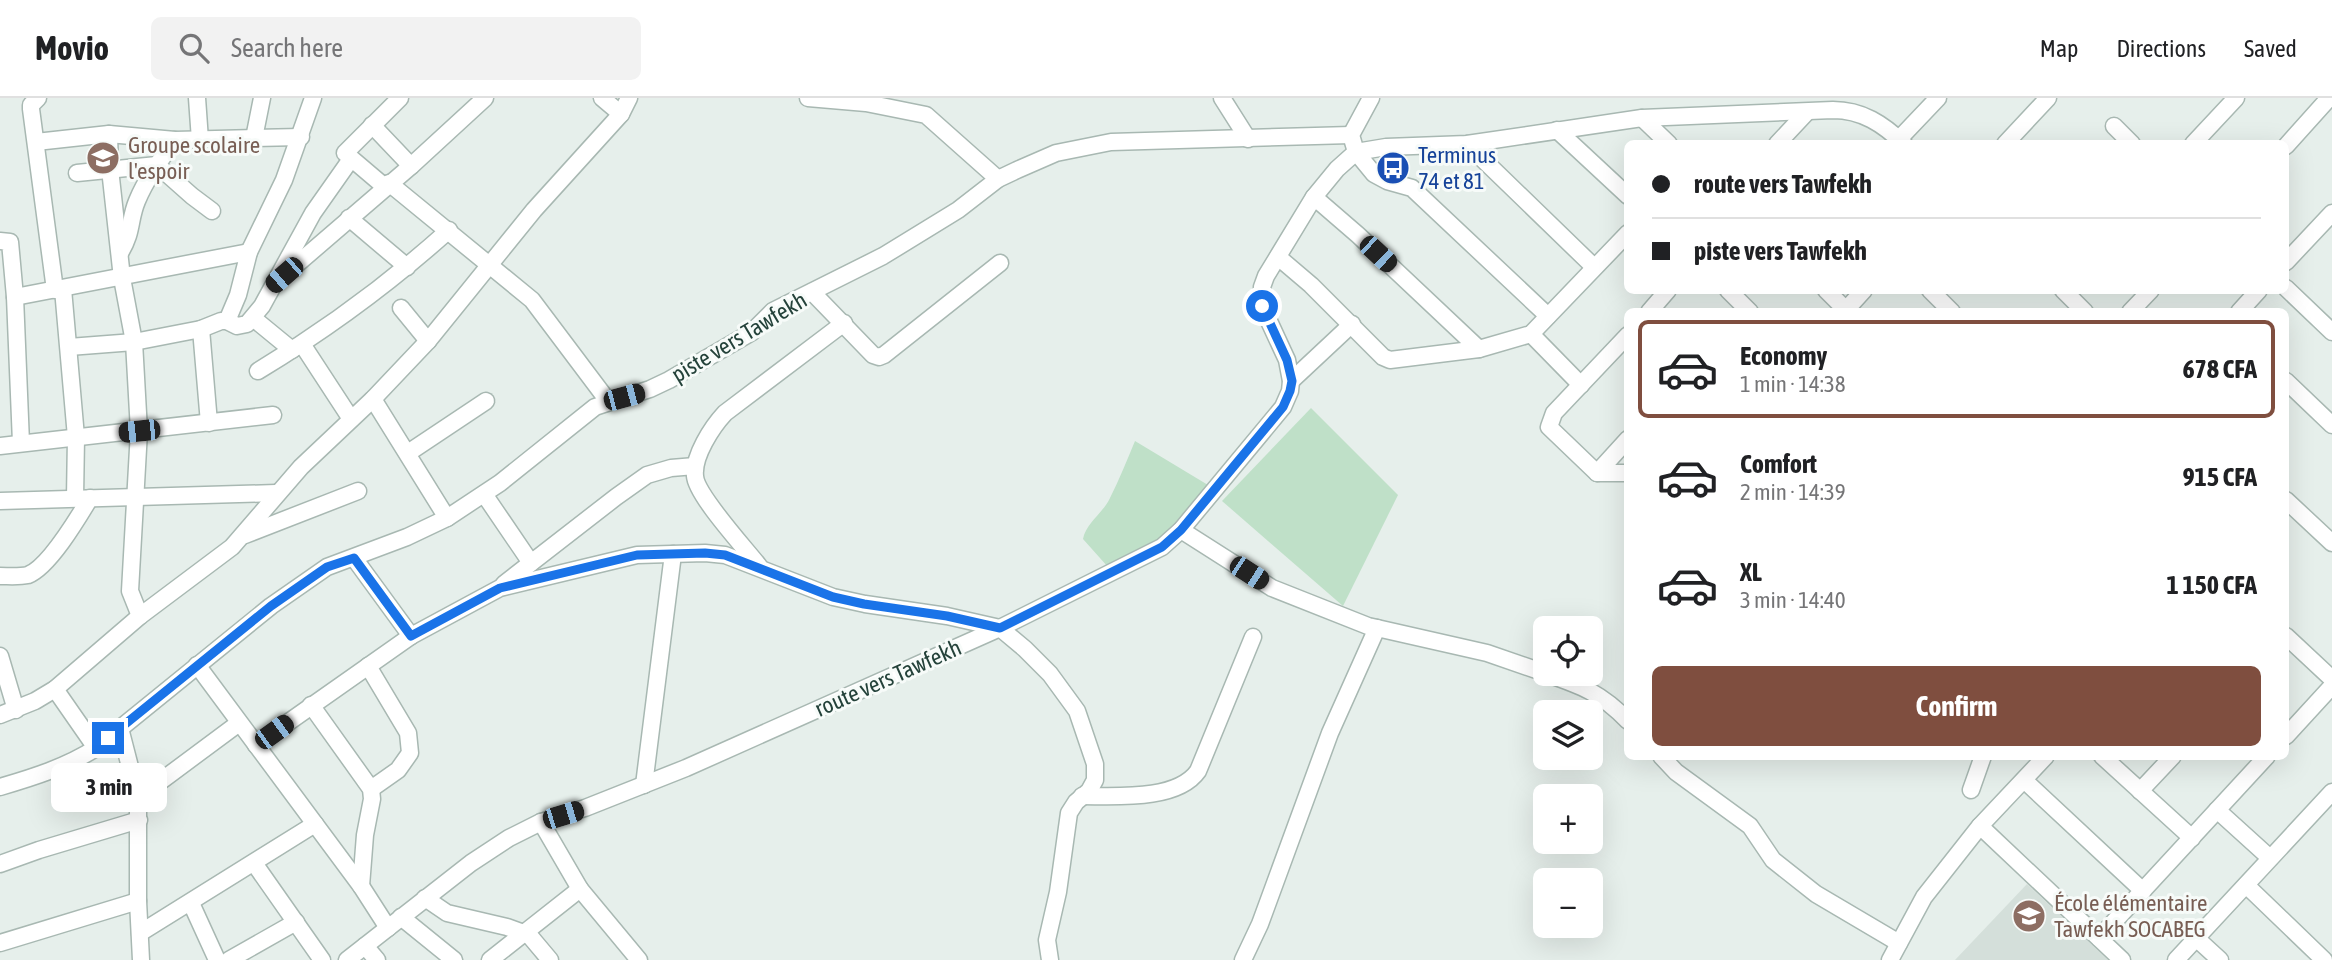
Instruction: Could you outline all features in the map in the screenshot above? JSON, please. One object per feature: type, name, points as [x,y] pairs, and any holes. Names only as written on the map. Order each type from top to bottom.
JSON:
[{"type":"street","points":[[0,576],[20,576],[35,571],[55,551],[75,524],[82,498],[69,347],[31,105],[38,98]]},
{"type":"street","points":[[197,98],[200,139]]},
{"type":"street","points":[[254,138],[262,98]]},
{"type":"street","points":[[227,321],[238,295],[249,252],[284,180],[313,98]]},
{"type":"street","points":[[400,98],[345,153],[436,223],[449,230],[532,300],[608,401]]},
{"type":"street","points":[[273,286],[485,98]]},
{"type":"street","points":[[602,98],[621,114]]},
{"type":"street","points":[[0,715],[16,710],[55,688],[140,616],[232,547],[276,493],[373,399],[428,341],[564,175],[621,114],[629,98]]},
{"type":"street","points":[[807,98],[866,103],[926,115]]},
{"type":"street","points":[[914,98],[926,115],[998,179]]},
{"type":"street","points":[[1222,98],[1248,139]]},
{"type":"street","points":[[1371,98],[1351,135],[1356,152],[1366,167],[1380,179],[1412,188],[1548,316]]},
{"type":"street","points":[[1781,140],[1813,111],[1832,98]]},
{"type":"street","points":[[1902,140],[1938,98]]},
{"type":"street","points":[[2009,140],[2049,98]]},
{"type":"street","points":[[2202,140],[2235,98]]},
{"type":"street","points":[[2289,143],[2329,98]]},
{"type":"street","points":[[1292,381],[1287,360],[1262,306],[1262,287],[1314,197],[1337,169],[1356,152],[1386,147],[1467,144],[1642,118],[1849,110],[1872,118],[1900,140]]},
{"type":"street","points":[[1642,118],[1665,140]]},
{"type":"street","points":[[372,125],[411,166]]},
{"type":"street","points":[[2114,126],[2128,140]]},
{"type":"street","points":[[1557,130],[1624,192]]},
{"type":"street","points":[[36,142],[109,134],[175,140],[301,137]]},
{"type":"street","points":[[109,134],[110,169],[122,278],[134,342],[139,431],[130,591],[140,616]]},
{"type":"street","name":"piste vers Tawfekh","points":[[0,787],[78,760],[96,748],[197,665],[327,567],[407,537],[447,518],[547,447],[584,415],[608,401],[640,393],[669,380],[752,331],[773,311],[883,256],[928,229],[998,179],[1056,153],[1111,142],[1351,135]]},
{"type":"street","points":[[120,253],[129,238],[137,201],[175,140]]},
{"type":"street","points":[[1467,144],[1594,267]]},
{"type":"street","points":[[69,347],[134,342],[227,321],[240,327],[247,324],[273,286],[313,213],[351,159]]},
{"type":"street","points":[[77,173],[157,165],[212,211]]},
{"type":"street","points":[[1314,197],[1479,349]]},
{"type":"street","points":[[2289,259],[2332,213]]},
{"type":"street","points":[[349,218],[407,267]]},
{"type":"street","points":[[258,371],[297,347],[407,267],[449,230]]},
{"type":"street","points":[[1278,257],[1352,324],[1383,357],[1390,360],[1479,349],[1531,334],[1624,237]]},
{"type":"street","points":[[0,241],[10,242],[21,443]]},
{"type":"street","points":[[15,297],[249,252]]},
{"type":"street","points":[[812,292],[873,355],[879,357],[1000,263]]},
{"type":"street","points":[[2289,291],[2332,332]]},
{"type":"street","points":[[1652,308],[1665,294]]},
{"type":"street","points":[[1732,294],[1744,308]]},
{"type":"street","points":[[1830,294],[1843,308]]},
{"type":"street","points":[[1849,308],[1861,294]]},
{"type":"street","points":[[1934,294],[1948,308]]},
{"type":"street","points":[[2067,294],[2081,308]]},
{"type":"street","points":[[2134,308],[2147,294]]},
{"type":"street","points":[[2243,308],[2255,294]]},
{"type":"street","points":[[401,308],[428,341]]},
{"type":"street","points":[[253,318],[297,347],[351,419]]},
{"type":"street","points":[[761,568],[697,487],[695,466],[712,427],[725,413],[844,323]]},
{"type":"street","points":[[1292,381],[1352,324]]},
{"type":"street","points":[[201,329],[209,423]]},
{"type":"street","points":[[1531,334],[1581,384]]},
{"type":"street","points":[[1624,339],[1554,413],[1549,427],[1597,473],[1624,473]]},
{"type":"street","name":"route vers Tawfekh","points":[[347,960],[499,844],[541,822],[644,785],[1000,628],[1162,547],[1181,530],[1283,407],[1292,381]]},
{"type":"street","points":[[2289,384],[2332,425]]},
{"type":"street","points":[[373,399],[447,518]]},
{"type":"street","points":[[408,453],[486,401]]},
{"type":"street","points":[[0,446],[273,415]]},
{"type":"street","points":[[1597,473],[1624,443]]},
{"type":"street","points":[[256,745],[411,636],[500,588],[616,496],[647,475],[671,468],[695,466]]},
{"type":"street","points":[[243,536],[358,491]]},
{"type":"street","points":[[0,501],[276,493]]},
{"type":"street","points":[[484,494],[531,563]]},
{"type":"street","points":[[2289,504],[2332,543]]},
{"type":"street","points":[[1181,530],[1272,588],[1377,628],[1487,653],[1533,669]]},
{"type":"street","points":[[644,785],[673,554]]},
{"type":"street","points":[[500,588],[637,555],[725,555],[833,597],[947,616],[1000,628],[1050,674],[1077,712],[1095,764],[1095,780],[1069,813],[1058,892],[1046,940],[1050,960]]},
{"type":"street","points":[[354,558],[411,636]]},
{"type":"street","points":[[1243,960],[1260,924],[1330,733],[1377,628]]},
{"type":"street","points":[[1082,796],[1155,793],[1192,779],[1198,771],[1253,637]]},
{"type":"street","points":[[2289,639],[2332,679]]},
{"type":"street","points":[[0,656],[16,710]]},
{"type":"street","points":[[197,665],[361,886],[395,922],[454,960]]},
{"type":"street","points":[[368,666],[408,733],[410,753],[398,770],[371,789]]},
{"type":"street","points":[[1583,686],[1609,702],[1624,717]]},
{"type":"street","points":[[2289,733],[2332,686]]},
{"type":"street","points":[[55,688],[96,748]]},
{"type":"street","points":[[310,705],[371,789],[361,886]]},
{"type":"street","points":[[138,798],[240,723]]},
{"type":"street","points":[[120,728],[138,798],[141,960]]},
{"type":"street","points":[[1665,760],[1676,772],[1750,826],[1773,860],[1816,894],[1899,943]]},
{"type":"street","points":[[1971,790],[1982,760]]},
{"type":"street","points":[[1891,960],[1924,897],[1980,826],[2042,760]]},
{"type":"street","points":[[2106,760],[2192,838]]},
{"type":"street","points":[[2140,791],[2169,760]]},
{"type":"street","points":[[2099,938],[2263,760]]},
{"type":"street","points":[[2024,780],[2143,891]]},
{"type":"street","points":[[2176,960],[2332,792]]},
{"type":"street","points":[[2217,810],[2270,858]]},
{"type":"street","points":[[0,864],[39,849],[139,820]]},
{"type":"street","points":[[541,822],[580,889],[639,960]]},
{"type":"street","points":[[140,933],[315,824]]},
{"type":"street","points":[[1980,826],[2122,960]]},
{"type":"street","points":[[254,863],[322,960]]},
{"type":"street","points":[[2246,885],[2324,960]]},
{"type":"street","points":[[490,960],[580,889]]},
{"type":"street","points":[[425,898],[446,913],[529,935],[550,960]]},
{"type":"street","points":[[0,943],[138,901]]},
{"type":"street","points":[[191,903],[218,960]]},
{"type":"street","points":[[229,960],[296,922]]},
{"type":"street","points":[[2196,938],[2220,960]]},
{"type":"street","points":[[365,946],[377,960]]},
{"type":"shaded area","name":"École élémentaire Tawfekh SOCABEG","points":[[2027,884],[2108,960],[1955,960]]},
{"type":"green space","points":[[1311,408],[1398,495],[1343,606],[1222,501]]},
{"type":"green space","points":[[1135,441],[1208,485],[1151,546],[1108,567],[1083,539],[1110,498]]},
{"type":"place","name":"Groupe scolaire l'espoir","points":[[103,158]]},
{"type":"place","name":"Terminus 74 et 81","points":[[1393,168]]},
{"type":"place","name":"École élémentaire Tawfekh SOCABEG","points":[[2029,916]]},
{"type":"route","points":[[108,738],[271,606],[327,567],[354,558],[411,636],[500,588],[637,555],[705,553],[725,555],[833,597],[947,616],[1000,628],[1162,547],[1181,530],[1283,407],[1292,381],[1287,360],[1262,306]]}]
